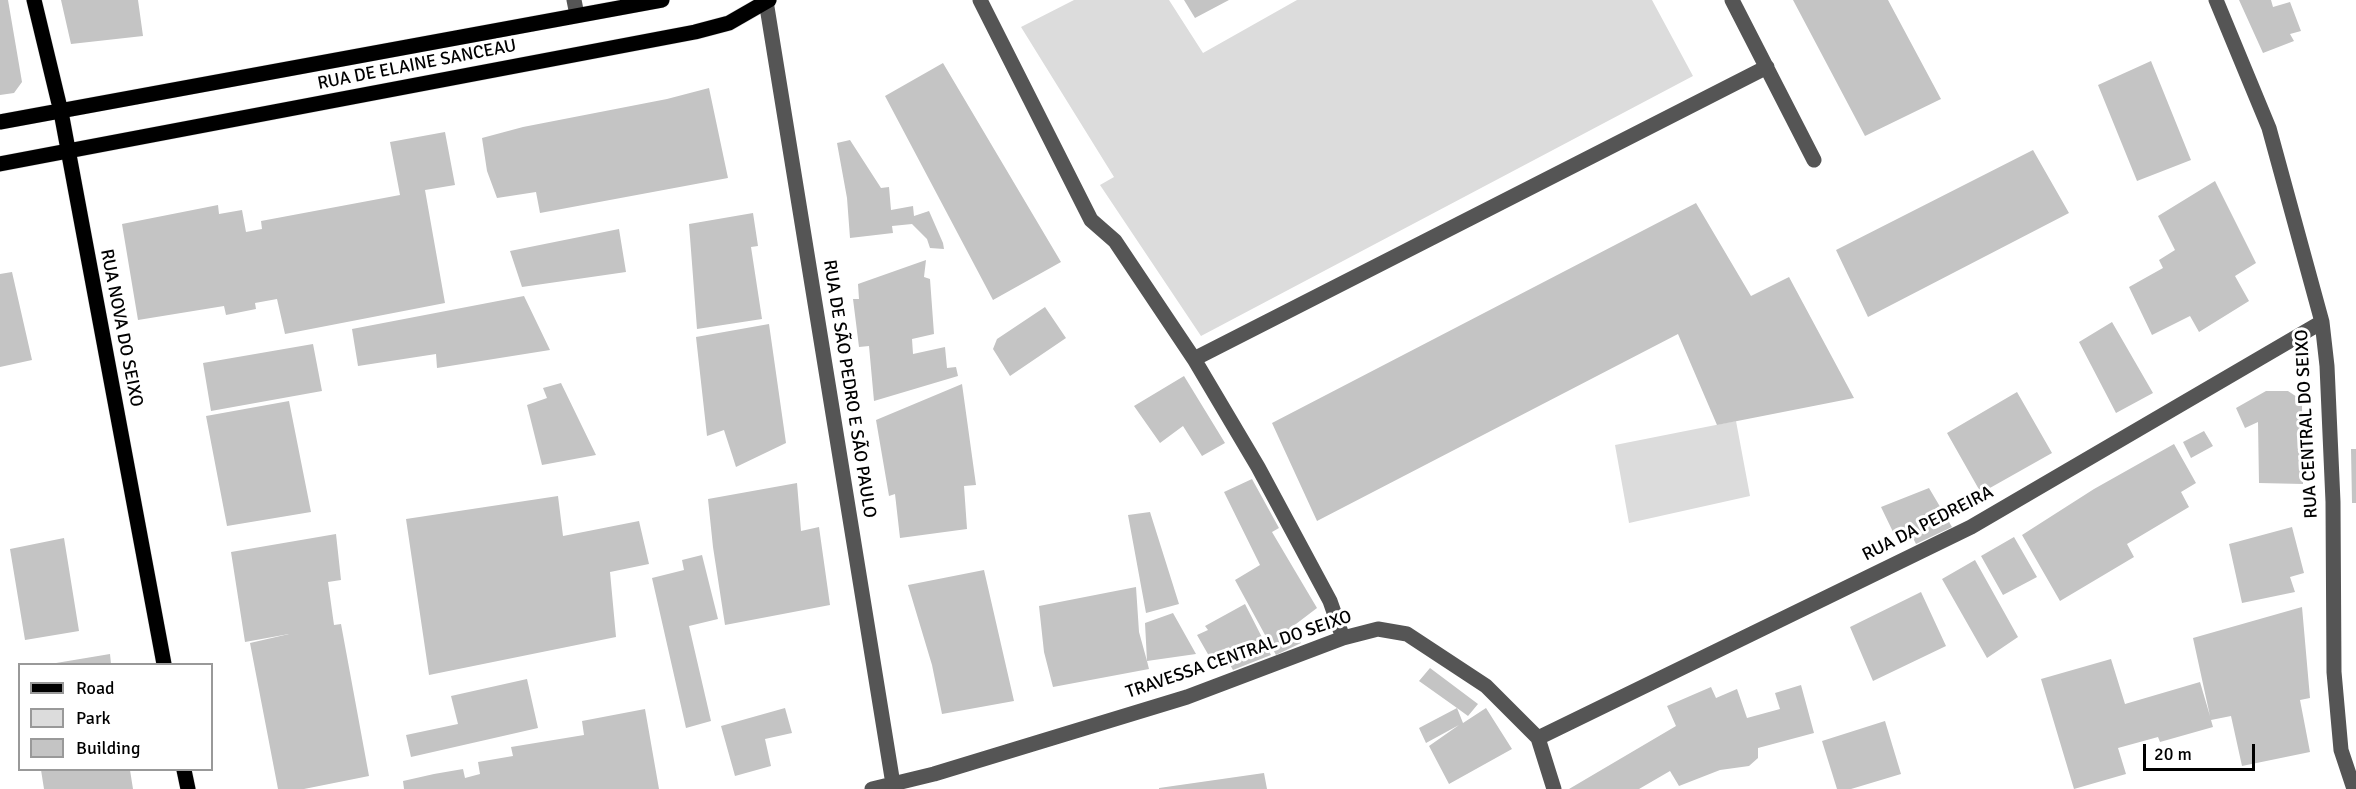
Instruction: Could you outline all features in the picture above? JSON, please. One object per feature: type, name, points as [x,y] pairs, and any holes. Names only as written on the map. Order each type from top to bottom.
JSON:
[{"type":"main road","name":"RUA NOVA DO SEIXO","points":[[34,0],[61,112],[164,663]]},
{"type":"main road","name":"RUA DE ELAINE SANCEAU","points":[[0,122],[61,112],[576,8],[662,0]]},
{"type":"main road","name":"RUA DE ELAINE SANCEAU","points":[[0,164],[695,32],[729,23],[766,0]]},
{"type":"main road","points":[[184,771],[188,789]]},
{"type":"street","name":"RUA DE SÃO PEDRO E SÃO PAULO","points":[[766,0],[894,786]]},
{"type":"street","points":[[980,0],[1091,220],[1115,241],[1194,359],[1269,488],[1330,601],[1343,638]]},
{"type":"street","points":[[1732,0],[1814,160]]},
{"type":"street","name":"RUA CENTRAL DO SEIXO","points":[[2216,0],[2269,129],[2322,322],[2327,366],[2333,502],[2334,672],[2341,750],[2354,789]]},
{"type":"street","points":[[1194,359],[1767,67]]},
{"type":"street","name":"RUA DA PEDREIRA","points":[[1538,738],[1971,527],[2322,322]]},
{"type":"street","name":"TRAVESSA CENTRAL DO SEIXO","points":[[872,789],[894,786],[1187,697],[1343,638],[1378,629],[1407,634],[1486,686],[1538,738],[1554,789]]},
{"type":"green space","points":[[1074,0],[1169,0],[1203,53],[1297,0],[1652,0],[1693,76],[1201,336],[1100,185],[1114,177],[1021,27]]},
{"type":"green space","points":[[1736,421],[1750,496],[1629,523],[1615,445]]},
{"type":"building","points":[[0,0],[8,0],[22,82],[14,93],[0,95]]},
{"type":"building","points":[[61,0],[138,0],[143,36],[71,44]]},
{"type":"building","points":[[1184,0],[1229,0],[1195,18]]},
{"type":"building","points":[[1793,0],[1888,0],[1941,99],[1865,136]]},
{"type":"building","points":[[2239,0],[2271,0],[2273,7],[2290,2],[2301,31],[2290,34],[2294,41],[2263,53]]},
{"type":"building","points":[[2151,61],[2191,160],[2137,181],[2098,85]]},
{"type":"building","points":[[943,63],[1061,262],[993,300],[885,96]]},
{"type":"building","points":[[709,88],[728,178],[540,213],[536,192],[497,198],[487,171],[482,138],[523,127],[667,99]]},
{"type":"building","points":[[445,132],[455,185],[425,190],[445,303],[285,334],[277,299],[255,303],[256,309],[226,315],[224,306],[138,320],[122,224],[218,205],[219,214],[242,210],[246,232],[262,229],[261,221],[400,195],[390,142]]},
{"type":"building","points":[[850,140],[881,188],[889,187],[891,210],[913,206],[914,216],[929,211],[944,249],[930,248],[927,239],[912,224],[892,226],[893,233],[850,238],[847,198],[837,143]]},
{"type":"building","points":[[2033,150],[2069,213],[1868,317],[1836,250]]},
{"type":"building","points":[[2215,181],[2256,263],[2235,276],[2249,301],[2199,332],[2190,316],[2152,335],[2129,287],[2163,268],[2159,260],[2175,250],[2158,216]]},
{"type":"building","points":[[1696,203],[1751,296],[1789,277],[1854,398],[1717,425],[1678,334],[1317,521],[1272,423]]},
{"type":"building","points":[[753,213],[758,246],[751,247],[762,319],[697,329],[689,224]]},
{"type":"building","points":[[619,229],[626,272],[522,287],[510,251]]},
{"type":"building","points":[[926,260],[924,277],[930,279],[934,334],[912,339],[913,354],[945,347],[947,368],[956,367],[958,376],[874,401],[869,346],[859,347],[853,299],[859,299],[858,284]]},
{"type":"building","points":[[12,272],[32,360],[0,367],[0,274]]},
{"type":"building","points":[[524,296],[550,350],[437,368],[436,354],[358,366],[352,329]]},
{"type":"building","points":[[1045,307],[1066,338],[1010,376],[993,349],[997,339]]},
{"type":"building","points":[[2112,322],[2153,393],[2116,413],[2079,342]]},
{"type":"building","points":[[769,324],[786,443],[736,467],[724,430],[707,436],[696,337]]},
{"type":"building","points":[[313,344],[322,391],[211,411],[203,363]]},
{"type":"building","points":[[1184,376],[1225,443],[1202,456],[1183,426],[1160,443],[1134,406]]},
{"type":"building","points":[[561,383],[596,455],[542,465],[527,405],[547,398],[543,388]]},
{"type":"building","points":[[962,384],[976,485],[964,486],[967,529],[900,538],[895,494],[889,496],[876,420]]},
{"type":"building","points":[[2266,391],[2288,391],[2297,397],[2302,405],[2303,484],[2259,483],[2258,422],[2245,428],[2236,408]]},
{"type":"building","points":[[2017,392],[2052,453],[1981,493],[1947,433]]},
{"type":"building","points":[[289,401],[311,512],[227,526],[206,416]]},
{"type":"building","points":[[2204,431],[2213,446],[2191,458],[2183,442]]},
{"type":"building","points":[[2174,444],[2196,483],[2181,492],[2189,507],[2127,544],[2134,557],[2060,601],[2022,535],[2094,489]]},
{"type":"building","points":[[2351,449],[2356,449],[2356,503],[2352,503]]},
{"type":"building","points":[[1252,479],[1279,528],[1272,532],[1317,608],[1292,627],[1301,643],[1276,655],[1235,580],[1260,565],[1224,492]]},
{"type":"building","points":[[797,483],[801,531],[819,527],[830,605],[725,625],[708,499]]},
{"type":"building","points":[[1929,488],[1952,527],[1916,544],[1908,528],[1894,534],[1881,507]]},
{"type":"building","points":[[558,496],[563,536],[639,521],[649,564],[610,572],[616,637],[429,675],[406,519]]},
{"type":"building","points":[[1150,512],[1179,604],[1146,613],[1128,515]]},
{"type":"building","points":[[2292,527],[2304,573],[2290,577],[2295,592],[2242,603],[2229,544]]},
{"type":"building","points":[[336,534],[341,580],[328,582],[334,625],[341,624],[369,776],[304,789],[278,789],[250,643],[289,634],[245,642],[231,552]]},
{"type":"building","points":[[2014,537],[2037,577],[2003,595],[1981,556]]},
{"type":"building","points":[[64,538],[79,631],[25,640],[10,549]]},
{"type":"building","points":[[702,555],[718,619],[689,626],[711,721],[686,728],[652,578],[684,570],[682,560]]},
{"type":"building","points":[[1975,560],[2018,637],[1987,658],[1942,579]]},
{"type":"building","points":[[984,570],[1014,701],[942,714],[932,665],[908,585]]},
{"type":"building","points":[[1136,587],[1139,632],[1149,669],[1053,687],[1044,652],[1039,606]]},
{"type":"building","points":[[1921,592],[1946,646],[1873,681],[1850,627]]},
{"type":"building","points":[[1245,604],[1271,655],[1233,670],[1225,656],[1213,663],[1197,635],[1208,630],[1205,626]]},
{"type":"building","points":[[2302,607],[2310,698],[2300,700],[2310,752],[2242,766],[2231,716],[2211,720],[2213,727],[2160,742],[2158,737],[2118,748],[2126,774],[2074,789],[2041,679],[2111,659],[2125,704],[2200,682],[2210,716],[2193,638]]},
{"type":"building","points":[[1173,613],[1196,654],[1147,661],[1145,623]]},
{"type":"building","points":[[110,654],[111,663],[56,663]]},
{"type":"building","points":[[1430,668],[1478,704],[1468,716],[1419,681]]},
{"type":"building","points":[[527,679],[538,728],[411,757],[406,735],[458,724],[451,696]]},
{"type":"building","points":[[1801,685],[1814,733],[1758,748],[1758,758],[1749,766],[1720,770],[1679,786],[1670,771],[1639,789],[1569,789],[1676,726],[1667,706],[1711,687],[1716,698],[1737,689],[1747,718],[1780,709],[1775,693]]},
{"type":"building","points":[[785,708],[792,733],[765,739],[771,766],[735,776],[721,726]]},
{"type":"building","points":[[1457,708],[1463,723],[1486,708],[1512,749],[1449,784],[1429,746],[1459,725],[1426,743],[1419,728]]},
{"type":"building","points":[[645,709],[659,789],[404,789],[403,781],[434,774],[463,769],[465,778],[480,774],[478,762],[513,756],[511,747],[584,735],[582,721]]},
{"type":"building","points":[[1885,721],[1901,774],[1851,789],[1837,789],[1822,741]]},
{"type":"building","points":[[41,771],[130,771],[133,789],[44,789]]},
{"type":"building","points":[[1264,773],[1267,789],[1159,789],[1159,788]]}]
